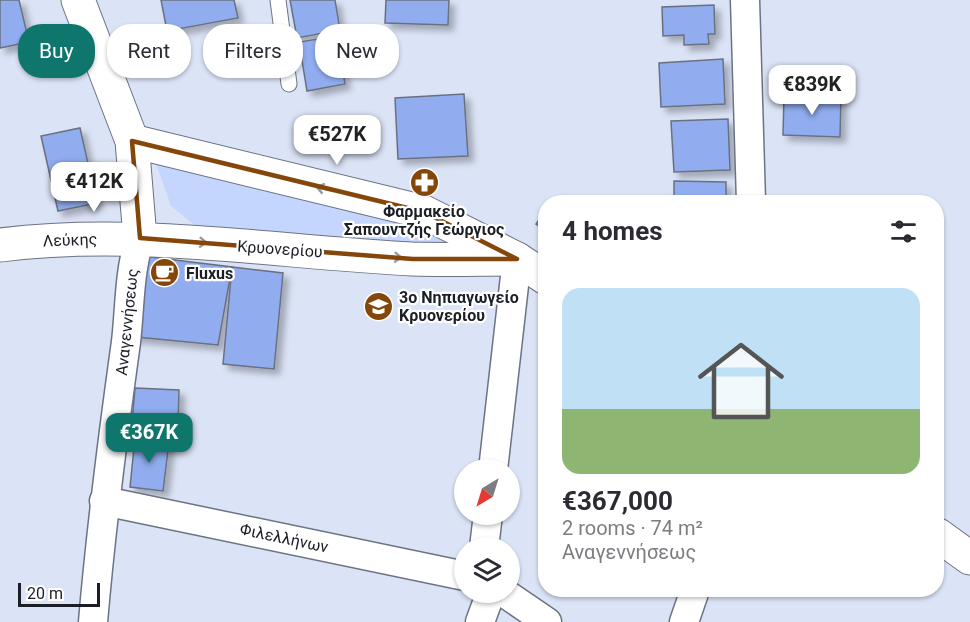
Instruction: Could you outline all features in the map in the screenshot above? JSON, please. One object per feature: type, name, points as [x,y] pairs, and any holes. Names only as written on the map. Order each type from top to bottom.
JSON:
[{"type":"main road","points":[[78,0],[132,141],[140,238]]},
{"type":"main road","points":[[132,141],[424,212],[517,259],[538,273]]},
{"type":"main road","name":"Λεύκης","points":[[0,245],[49,239],[140,238]]},
{"type":"main road","name":"Κρυονερίου","points":[[140,238],[413,259],[517,259]]},
{"type":"main road","points":[[944,540],[970,558]]},
{"type":"street","points":[[745,0],[751,195]]},
{"type":"street","name":"Αναγεννήσεως","points":[[93,622],[104,501],[126,336],[134,255],[140,238]]},
{"type":"street","points":[[494,459],[517,259]]},
{"type":"street","name":"Φιλελλήνων","points":[[104,501],[454,574]]},
{"type":"street","points":[[684,622],[693,597]]},
{"type":"street","points":[[480,622],[487,603]]},
{"type":"street","points":[[519,603],[547,622]]},
{"type":"lane","points":[[278,0],[289,84]]},
{"type":"highlighted area","points":[[132,141],[424,212],[517,259],[413,259],[140,238]]},
{"type":"shaded area","points":[[154,158],[418,224],[469,254],[197,227],[171,206]]},
{"type":"building","points":[[0,0],[19,0],[25,24],[18,24],[18,44],[0,48]]},
{"type":"building","points":[[161,0],[234,0],[238,18],[191,27],[191,24],[166,24]]},
{"type":"building","points":[[290,0],[335,0],[339,24],[315,24],[315,35],[303,37],[303,24],[294,24]]},
{"type":"building","points":[[386,0],[449,0],[448,25],[385,23]]},
{"type":"building","points":[[714,5],[715,34],[708,34],[709,44],[684,45],[684,35],[663,36],[662,7]]},
{"type":"building","points":[[315,39],[315,78],[344,78],[345,84],[307,91],[303,66],[303,41]]},
{"type":"building","points":[[723,59],[725,104],[661,107],[659,63]]},
{"type":"building","points":[[464,94],[468,156],[398,159],[395,98]]},
{"type":"building","points":[[784,95],[841,96],[840,137],[783,135]]},
{"type":"building","points":[[728,119],[730,170],[674,172],[671,121]]},
{"type":"building","points":[[80,128],[97,203],[58,211],[41,136]]},
{"type":"building","points":[[674,181],[726,182],[726,195],[674,195]]},
{"type":"building","points":[[134,255],[232,267],[218,345],[126,336]]},
{"type":"building","points":[[232,267],[283,273],[274,369],[223,364]]},
{"type":"building","points":[[135,388],[179,390],[178,426],[132,423]]},
{"type":"building","points":[[135,438],[169,442],[163,491],[130,487]]},
{"type":"place","name":"Φαρμακείο Σαπουντζής Γεώργιος","points":[[424,183]]},
{"type":"place","name":"Fluxus","points":[[165,273]]},
{"type":"place","name":"3ο Νηπιαγωγείο Κρυονερίου","points":[[378,306]]}]
